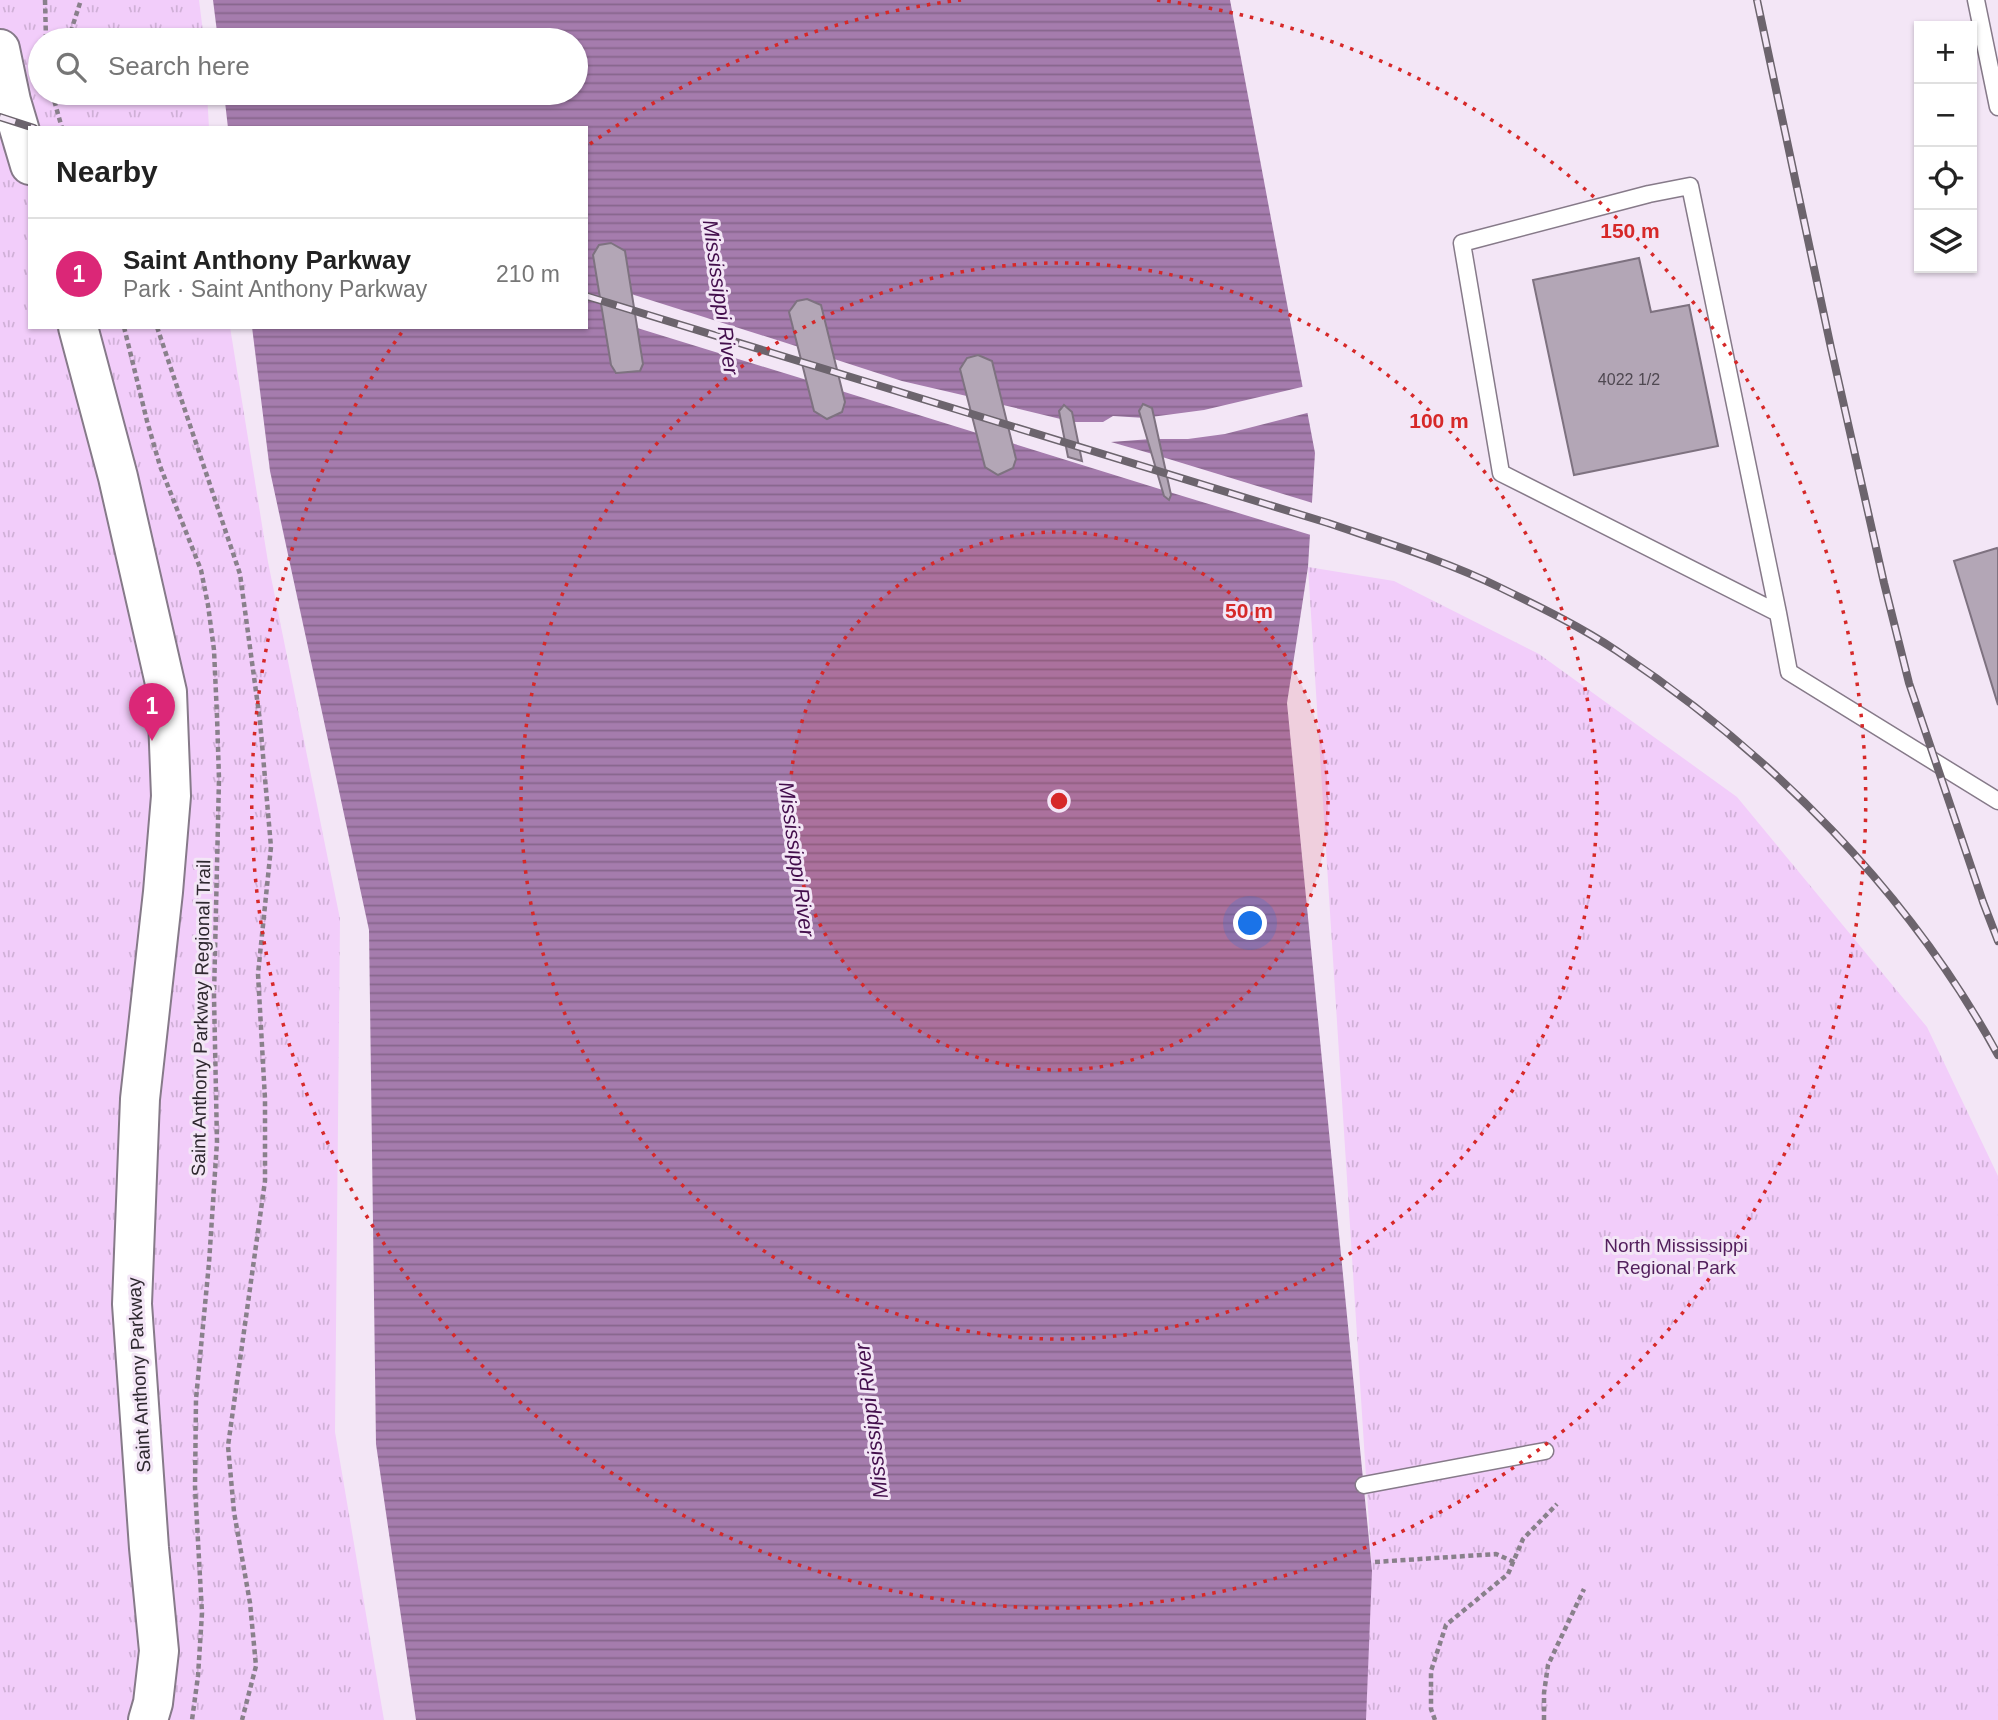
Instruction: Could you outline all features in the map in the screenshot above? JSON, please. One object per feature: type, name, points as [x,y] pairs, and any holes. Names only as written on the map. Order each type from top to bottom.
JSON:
[{"type":"street","points":[[0,49],[28,158]]},
{"type":"street","name":"Saint Anthony Parkway","points":[[79,329],[118,477],[167,692],[171,796],[140,1099],[132,1304],[159,1651],[153,1703],[148,1720]]},
{"type":"lane","points":[[1976,0],[1998,107]]},
{"type":"lane","points":[[1778,613],[1500,473],[1462,243],[1649,194],[1690,186],[1778,613],[1790,672],[1998,801]]},
{"type":"lane","points":[[1364,1485],[1545,1451]]},
{"type":"path","points":[[45,0],[46,28]]},
{"type":"path","points":[[72,28],[81,0]]},
{"type":"path","points":[[55,105],[61,126]]},
{"type":"path","name":"Saint Anthony Parkway Regional Trail","points":[[124,329],[160,466],[201,570],[212,639],[217,716],[219,779],[214,996],[217,1142],[196,1399],[195,1487],[202,1613],[192,1720]]},
{"type":"path","points":[[158,329],[240,574],[260,721],[271,847],[258,974],[265,1099],[265,1181],[228,1446],[234,1512],[250,1603],[256,1666],[242,1720]]},
{"type":"path","points":[[1435,1720],[1431,1709],[1431,1671],[1446,1625],[1508,1574],[1523,1539],[1557,1504]]},
{"type":"path","points":[[1375,1562],[1496,1554],[1514,1562]]},
{"type":"path","points":[[1544,1720],[1548,1665],[1584,1589]]},
{"type":"green space","points":[[0,0],[199,0],[202,28],[28,28],[28,105],[208,105],[209,126],[28,126],[28,329],[230,329],[268,562],[340,919],[335,1432],[384,1720],[0,1720]]},
{"type":"green space","name":"North Mississippi Regional Park","points":[[1308,567],[1394,581],[1539,654],[1737,797],[1927,1027],[1998,1176],[1998,1720],[1365,1720],[1372,1571]]},
{"type":"water","name":"Mississippi River","points":[[213,0],[1230,0],[1315,453],[1308,567],[1287,703],[1372,1571],[1366,1720],[416,1720],[376,1444],[369,930],[270,471],[252,329],[588,329],[588,126],[228,126],[225,105],[588,105],[588,28],[216,28]],"holes":[[[611,243],[625,251],[643,364],[640,371],[617,373],[611,365],[593,255],[599,245]],[[807,299],[821,305],[845,402],[842,412],[827,419],[814,411],[789,312],[797,301]],[[978,355],[992,361],[1016,459],[1013,468],[998,475],[985,467],[960,369],[967,358]],[[1144,404],[1152,408],[1171,495],[1169,500],[1164,495],[1139,411]],[[1064,405],[1072,412],[1082,460],[1068,457],[1059,411]]]},
{"type":"pier","points":[[628,293],[802,348],[810,381],[634,327]]},
{"type":"pier","points":[[831,358],[902,381],[971,397],[980,434],[838,390]]},
{"type":"pier","points":[[1306,386],[1311,412],[1225,434],[1188,439],[1155,439],[1151,417],[1204,410]]},
{"type":"pier","points":[[999,404],[1073,422],[1103,422],[1113,416],[1145,418],[1151,439],[1111,442],[1156,455],[1166,491],[1008,442]]},
{"type":"pier","points":[[1159,456],[1316,504],[1314,536],[1166,491]]},
{"type":"building","points":[[611,243],[625,251],[643,364],[640,371],[616,373],[611,365],[593,255],[599,245]]},
{"type":"building","points":[[1639,258],[1651,312],[1689,305],[1718,446],[1574,475],[1533,280]]},
{"type":"building","points":[[807,299],[821,305],[845,402],[842,412],[827,419],[814,411],[789,312],[797,301]]},
{"type":"building","points":[[978,355],[992,361],[1016,459],[1013,468],[998,475],[985,467],[960,369],[967,358]]},
{"type":"building","points":[[1143,404],[1152,408],[1171,495],[1169,500],[1164,496],[1139,411]]},
{"type":"building","points":[[1064,405],[1072,412],[1082,461],[1068,457],[1059,411]]},
{"type":"building","points":[[1997,548],[1998,550],[1998,705],[1954,561]]},
{"type":"railway","points":[[1757,0],[1831,348],[1909,683],[1998,941]]},
{"type":"railway","points":[[0,117],[28,126]]},
{"type":"railway","points":[[588,297],[1328,523],[1459,569],[1560,618],[1617,651],[1674,691],[1782,781],[1832,830],[1923,938],[1998,1055]]},
{"type":"place","name":"Saint Anthony Parkway","points":[[152,741]]}]
